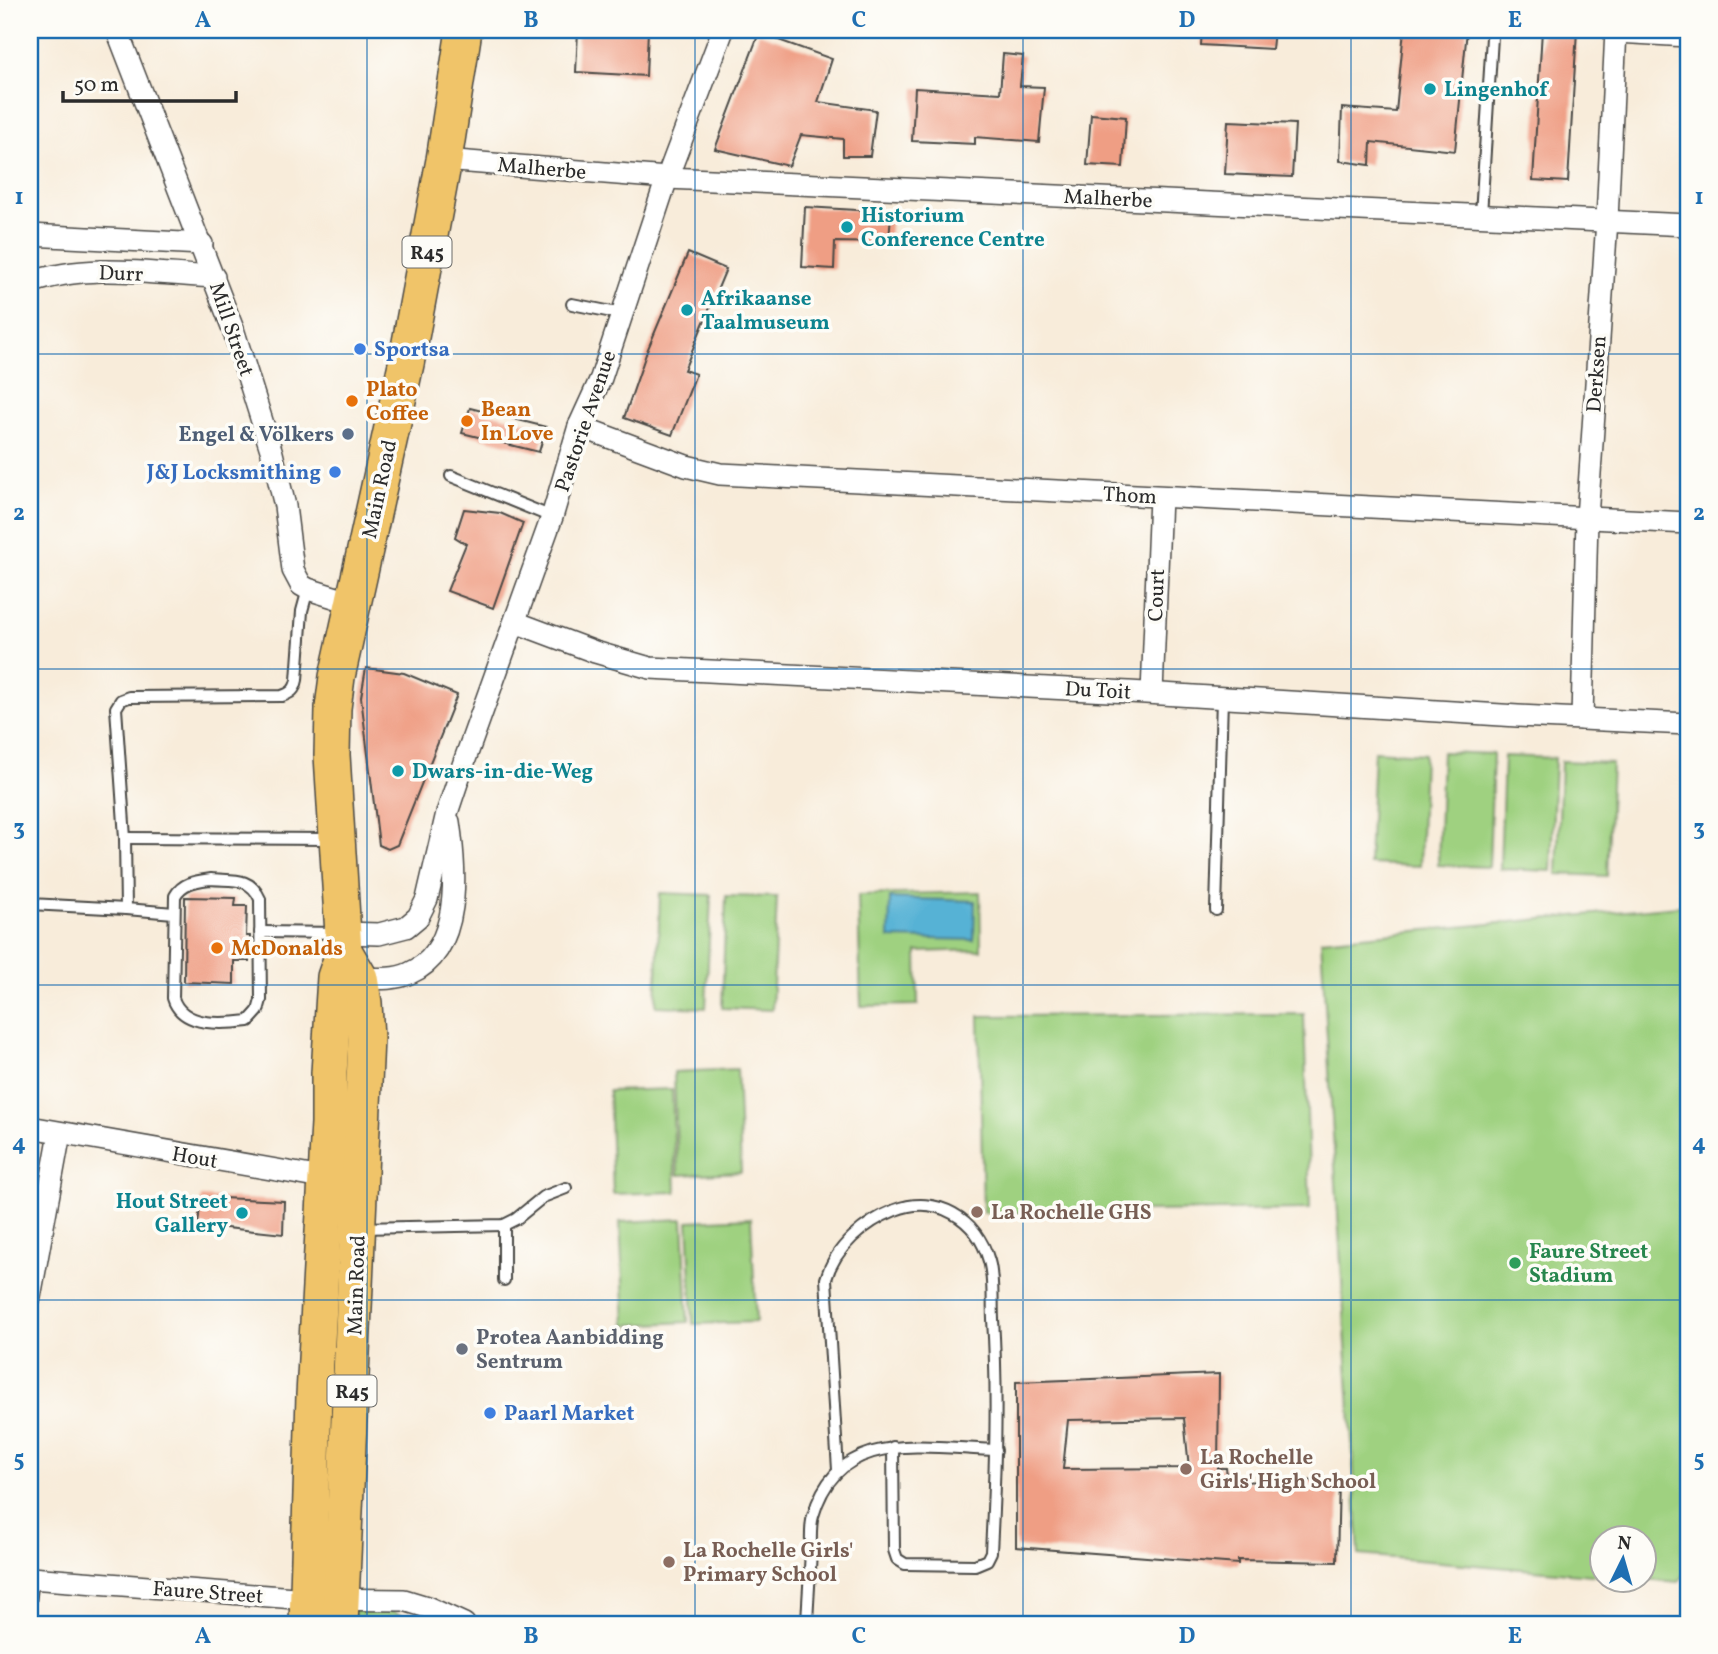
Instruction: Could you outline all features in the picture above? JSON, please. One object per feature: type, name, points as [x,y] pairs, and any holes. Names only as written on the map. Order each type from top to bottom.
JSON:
[{"type":"main road","name":"Main Road","points":[[324,1612],[314,1395],[326,1180],[345,960],[332,755],[333,708],[344,639],[406,364],[444,160],[464,30]]},
{"type":"main road","name":"Main Road","points":[[324,1612],[359,1228],[366,1038],[364,1003],[345,960]]},
{"type":"street","name":"Mill Street","points":[[117,30],[214,277],[272,453],[285,506],[293,570],[301,585],[308,589]]},
{"type":"street","name":"Pastorie Avenue","points":[[345,960],[379,934],[394,932],[418,917],[429,890],[447,813],[552,517],[579,426],[601,378],[667,178],[723,30]]},
{"type":"street","points":[[1616,31],[1688,36]]},
{"type":"street","name":"Derksen","points":[[1582,719],[1587,518],[1607,220],[1616,31]]},
{"type":"street","name":"Malherbe","points":[[444,160],[667,178],[1688,225]]},
{"type":"street","name":"Durr","points":[[30,235],[202,244]]},
{"type":"street","name":"Durr","points":[[30,284],[48,276],[101,271],[214,277]]},
{"type":"street","name":"Thom","points":[[579,426],[686,466],[720,474],[1688,523]]},
{"type":"street","name":"Court","points":[[1152,693],[1160,497]]},
{"type":"street","points":[[308,589],[353,603]]},
{"type":"street","name":"Du Toit","points":[[515,622],[596,652],[650,668],[1688,724]]},
{"type":"street","name":"Pastorie Avenue","points":[[345,960],[391,978],[409,974],[425,965],[436,953],[452,909],[455,880],[447,813]]},
{"type":"street","name":"Hout","points":[[30,1127],[326,1180],[360,1181]]},
{"type":"street","points":[[30,1297],[60,1133]]},
{"type":"street","name":"Faure Street","points":[[32,1578],[324,1612],[404,1600],[418,1603],[464,1624]]},
{"type":"lane","points":[[1482,215],[1492,37]]},
{"type":"lane","points":[[572,304],[622,314]]},
{"type":"lane","points":[[451,476],[552,517]]},
{"type":"lane","points":[[126,909],[125,838],[116,708],[118,703],[129,697],[282,696],[290,693],[297,680],[302,611],[308,589]]},
{"type":"lane","points":[[1216,910],[1222,698]]},
{"type":"lane","points":[[125,838],[337,839]]},
{"type":"lane","points":[[211,880],[247,883],[255,888],[260,899],[261,1000],[255,1016],[250,1021],[199,1021],[186,1016],[176,1006],[173,998],[174,913],[175,896],[191,882],[211,880]]},
{"type":"lane","points":[[30,904],[174,913]]},
{"type":"lane","points":[[261,932],[345,960]]},
{"type":"lane","points":[[359,1228],[504,1225],[516,1219],[543,1196],[566,1188]]},
{"type":"lane","points":[[838,1470],[826,1279],[831,1264],[843,1246],[877,1217],[911,1204],[936,1206],[958,1215],[975,1232],[989,1261],[996,1359],[996,1450],[991,1552],[987,1560],[975,1565],[905,1564],[897,1559],[894,1550],[893,1447]]},
{"type":"lane","points":[[504,1225],[504,1280]]},
{"type":"lane","points":[[807,1624],[812,1518],[824,1488],[838,1470],[860,1455],[893,1447],[996,1450]]},
{"type":"lane","points":[[30,1604],[32,1578]]},
{"type":"green space","points":[[1374,751],[1424,754],[1420,866],[1369,864]]},
{"type":"green space","points":[[1442,752],[1493,754],[1489,867],[1438,865]]},
{"type":"green space","points":[[1504,756],[1555,758],[1551,871],[1500,869]]},
{"type":"green space","points":[[1561,761],[1612,763],[1607,876],[1557,874]]},
{"type":"green space","points":[[980,892],[981,950],[917,952],[918,1005],[861,1006],[858,895]]},
{"type":"green space","points":[[660,893],[711,895],[706,1008],[656,1006]]},
{"type":"green space","points":[[726,896],[777,897],[772,1010],[722,1008]]},
{"type":"green space","name":"Faure Street Stadium","points":[[1688,905],[1688,1571],[1678,1582],[1658,1580],[1658,1524],[1588,1524],[1588,1575],[1359,1555],[1321,940]]},
{"type":"green space","points":[[1304,1014],[1310,1209],[983,1213],[979,1016]]},
{"type":"green space","points":[[737,1069],[741,1172],[678,1175],[674,1072]]},
{"type":"green space","points":[[672,1089],[676,1192],[613,1194],[609,1091]]},
{"type":"green space","points":[[751,1218],[756,1322],[693,1324],[688,1221]]},
{"type":"green space","points":[[683,1219],[688,1322],[625,1325],[620,1222]]},
{"type":"green space","points":[[343,1603],[380,1604],[416,1624],[342,1624]]},
{"type":"water","points":[[890,898],[975,901],[974,940],[889,938]]},
{"type":"building","points":[[578,30],[648,30],[646,76],[576,72]]},
{"type":"building","points":[[1202,30],[1274,30],[1272,49],[1201,45]]},
{"type":"building","name":"Lingenhof","points":[[1404,30],[1467,30],[1455,151],[1371,142],[1370,165],[1340,161],[1342,108],[1396,112]]},
{"type":"building","name":"Lingenhof","points":[[1542,30],[1577,30],[1568,182],[1533,180]]},
{"type":"building","points":[[759,33],[832,59],[818,102],[876,110],[870,156],[843,156],[843,139],[801,135],[789,166],[715,149]]},
{"type":"building","points":[[1003,54],[1023,56],[1020,86],[1044,87],[1039,142],[975,137],[975,144],[912,141],[915,88],[1000,93]]},
{"type":"building","points":[[1091,114],[1126,117],[1123,167],[1087,165]]},
{"type":"building","points":[[1228,121],[1295,124],[1292,177],[1225,174]]},
{"type":"building","name":"Historium Conference Centre","points":[[805,207],[891,212],[889,243],[835,242],[834,269],[802,267]]},
{"type":"building","points":[[688,253],[726,269],[684,370],[696,374],[672,435],[624,418],[647,351]]},
{"type":"building","points":[[470,408],[546,427],[539,452],[462,433]]},
{"type":"building","points":[[464,509],[500,513],[523,523],[493,608],[447,591],[466,544],[455,537]]},
{"type":"building","name":"Dwars-in-die-Weg","points":[[366,668],[404,673],[457,695],[397,845],[388,849],[379,845],[361,697]]},
{"type":"building","name":"McDonalds","points":[[185,897],[236,898],[235,906],[247,906],[249,961],[234,961],[234,984],[184,982]]},
{"type":"building","name":"Hout Street Gallery","points":[[201,1197],[284,1201],[283,1234],[198,1225]]},
{"type":"building","name":"La Rochelle Girls' High School","points":[[1219,1374],[1218,1468],[1226,1468],[1228,1482],[1339,1480],[1337,1562],[1238,1560],[1238,1564],[1016,1547],[1016,1382]],"holes":[[[1184,1418],[1189,1468],[1063,1469],[1068,1420]]]},
{"type":"place","name":"Lingenhof","points":[[1430,89]]},
{"type":"place","name":"Historium Conference Centre","points":[[847,227]]},
{"type":"place","name":"Afrikaanse Taalmuseum","points":[[687,310]]},
{"type":"place","name":"Sportsa","points":[[360,349]]},
{"type":"place","name":"Plato Coffee","points":[[352,401]]},
{"type":"place","name":"Bean In Love","points":[[467,421]]},
{"type":"place","name":"Engel & Völkers","points":[[348,434]]},
{"type":"place","name":"J&J Locksmithing","points":[[335,472]]},
{"type":"place","name":"Dwars-in-die-Weg","points":[[398,771]]},
{"type":"place","name":"McDonalds","points":[[217,948]]},
{"type":"place","name":"La Rochelle GHS","points":[[977,1212]]},
{"type":"place","name":"Hout Street Gallery","points":[[242,1213]]},
{"type":"place","name":"Faure Street Stadium","points":[[1515,1263]]},
{"type":"place","name":"Protea Aanbidding Sentrum","points":[[462,1349]]},
{"type":"place","name":"Paarl Market","points":[[490,1413]]},
{"type":"place","name":"La Rochelle Girls' High School","points":[[1186,1469]]},
{"type":"place","name":"La Rochelle Girls' Primary School","points":[[669,1562]]}]
